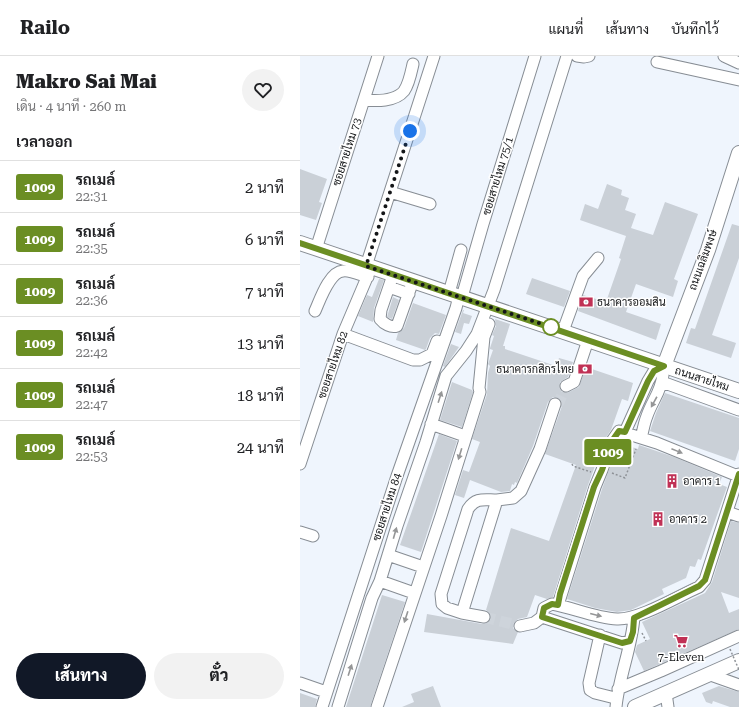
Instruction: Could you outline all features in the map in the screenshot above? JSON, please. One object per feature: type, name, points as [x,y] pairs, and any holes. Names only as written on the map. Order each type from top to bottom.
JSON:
[{"type":"main road","name":"ถนนเฉลิมพงษ์","points":[[664,366],[708,250],[739,153]]},
{"type":"main road","name":"ถนนสายไหม","points":[[300,243],[316,248],[391,281],[411,288],[457,295],[739,391]]},
{"type":"main road","points":[[635,707],[660,699],[708,674],[739,661]]},
{"type":"street","name":"ซอยสายไหม 73","points":[[316,248],[378,56]]},
{"type":"street","name":"ซอยสายไหม 82","points":[[300,464],[343,334],[368,270],[390,192],[434,56]]},
{"type":"street","name":"ซอยสายไหม 75/1","points":[[457,295],[483,224],[535,56]]},
{"type":"street","points":[[377,707],[441,516],[480,392],[479,388],[484,337],[505,257],[567,56]]},
{"type":"street","points":[[577,56],[590,56]]},
{"type":"street","points":[[724,56],[739,63]]},
{"type":"street","points":[[657,62],[739,80]]},
{"type":"street","points":[[364,100],[379,101],[396,97],[403,92],[413,64]]},
{"type":"street","points":[[390,192],[430,204]]},
{"type":"street","points":[[457,295],[461,250]]},
{"type":"street","points":[[563,331],[583,276],[598,258]]},
{"type":"street","points":[[315,311],[328,282],[334,274],[343,271],[368,270]]},
{"type":"street","points":[[391,281],[381,310],[380,320],[394,327],[397,326],[411,288]]},
{"type":"street","name":"ซอยสายไหม 84","points":[[322,707],[397,476],[456,308],[457,295]]},
{"type":"street","points":[[338,707],[372,598],[380,581],[446,376],[466,351],[492,307]]},
{"type":"street","points":[[343,334],[413,360],[420,360],[432,354],[437,339]]},
{"type":"street","points":[[566,386],[574,382],[588,340]]},
{"type":"street","points":[[466,351],[482,358]]},
{"type":"street","points":[[641,438],[647,415],[658,395],[662,382],[664,366]]},
{"type":"street","name":"ถนนสายไหม","points":[[558,605],[560,594],[594,487],[603,473],[612,441],[619,431],[625,432],[648,381],[654,371],[664,366]]},
{"type":"street","points":[[662,382],[739,410]]},
{"type":"street","points":[[484,617],[462,613],[447,608],[442,604],[440,594],[468,509],[473,502],[513,498],[521,491],[540,449],[555,404]]},
{"type":"street","points":[[431,424],[465,436]]},
{"type":"street","points":[[520,626],[534,623],[542,617],[544,608],[552,604],[604,618],[634,618],[699,586],[705,580],[739,475],[625,432]]},
{"type":"street","points":[[462,613],[497,500]]},
{"type":"street","points":[[727,512],[739,516]]},
{"type":"street","points":[[300,532],[313,536]]},
{"type":"street","points":[[388,555],[423,567]]},
{"type":"street","points":[[380,581],[414,593]]},
{"type":"street","points":[[542,617],[626,642]]},
{"type":"street","points":[[614,700],[626,642],[633,632],[634,618]]},
{"type":"street","points":[[600,635],[589,683],[590,690],[594,693],[614,700]]},
{"type":"street","points":[[614,700],[661,672],[739,636]]},
{"type":"street","points":[[708,674],[739,685]]},
{"type":"street","points":[[300,683],[326,692]]},
{"type":"street","points":[[660,699],[668,707]]},
{"type":"path","points":[[572,464],[572,466],[625,478],[636,449]]},
{"type":"path","points":[[730,650],[739,670]]},
{"type":"building","points":[[300,169],[327,179],[319,202],[322,203],[316,220],[300,215]]},
{"type":"building","points":[[607,184],[622,190],[621,195],[629,198],[625,210],[636,214],[631,228],[653,235],[665,202],[698,214],[674,279],[678,281],[673,297],[636,284],[626,312],[661,324],[656,340],[578,311],[583,295],[606,302],[621,259],[619,258],[626,236],[580,220],[585,204],[598,209]]},
{"type":"building","points":[[732,224],[739,226],[739,258],[712,335],[736,343],[731,358],[686,343],[691,328],[695,329]]},
{"type":"building","points":[[532,278],[570,291],[564,307],[526,294]]},
{"type":"building","points":[[379,279],[384,280],[374,308],[373,322],[358,316],[367,295],[372,297]]},
{"type":"building","points":[[393,297],[399,300],[392,319],[387,317]]},
{"type":"building","points":[[413,303],[446,315],[439,334],[435,333],[430,338],[425,350],[396,340],[398,333],[404,328]]},
{"type":"building","points":[[463,310],[463,313],[472,316],[469,324],[464,323],[461,334],[455,332]]},
{"type":"building","points":[[495,319],[510,324],[503,346],[505,346],[505,349],[556,366],[559,358],[573,362],[568,377],[560,382],[560,389],[562,392],[569,392],[579,387],[586,367],[633,383],[628,401],[622,399],[611,430],[605,439],[588,485],[553,597],[547,599],[535,595],[527,617],[518,619],[514,623],[513,628],[518,632],[513,644],[424,632],[427,614],[482,624],[489,622],[491,615],[486,610],[511,528],[549,541],[576,465],[545,454],[562,406],[560,399],[553,397],[548,402],[533,446],[517,483],[515,482],[514,485],[512,484],[510,491],[501,492],[470,480],[464,498],[455,495],[463,470],[469,472],[480,442],[472,439],[487,394],[488,373],[490,366],[488,364],[493,350],[490,348],[494,336],[492,335],[496,326]]},
{"type":"building","points":[[451,344],[459,347],[445,367],[443,366]]},
{"type":"building","points":[[452,382],[472,390],[473,392],[462,427],[440,420]]},
{"type":"building","points":[[665,393],[739,418],[739,449],[735,461],[650,431]]},
{"type":"building","points":[[439,434],[457,441],[421,552],[400,545]]},
{"type":"building","points":[[619,443],[638,449],[639,445],[674,457],[722,477],[719,484],[727,487],[701,560],[698,559],[695,567],[690,566],[686,578],[662,589],[664,594],[631,610],[617,612],[595,608],[567,599],[602,489]]},
{"type":"building","points":[[731,521],[739,523],[739,598],[721,592],[729,613],[739,609],[739,629],[644,671],[635,652],[637,645],[650,639],[642,622],[705,593],[712,582]]},
{"type":"building","points":[[382,595],[405,602],[370,707],[346,707]]},
{"type":"building","points":[[433,686],[441,707],[402,707],[414,702],[411,694]]},
{"type":"building","points":[[719,686],[739,692],[739,707],[730,707],[713,701],[712,704],[706,702],[702,693]]},
{"type":"building","points":[[300,693],[317,699],[315,707],[300,707]]},
{"type":"tunnel","points":[[555,404],[559,402],[566,386]]},
{"type":"tunnel","points":[[484,617],[520,626]]},
{"type":"bus line","name":"1009","points":[[300,243],[664,366],[654,371],[648,381],[625,432],[619,431],[612,441],[602,470],[594,487],[560,594],[558,605],[552,604],[544,608],[542,617],[622,643],[630,641],[633,632],[634,618],[699,586],[705,580],[739,474]]},
{"type":"place","name":"ธนาคารออมสิน","points":[[586,302]]},
{"type":"place","name":"ธนาคารกสิกรไทย","points":[[585,369]]},
{"type":"place","name":"อาคาร 1","points":[[672,481]]},
{"type":"place","name":"อาคาร 2","points":[[658,519]]},
{"type":"place","name":"7-Eleven","points":[[681,641]]},
{"type":"route","points":[[410,131],[366,266],[551,327]]}]
